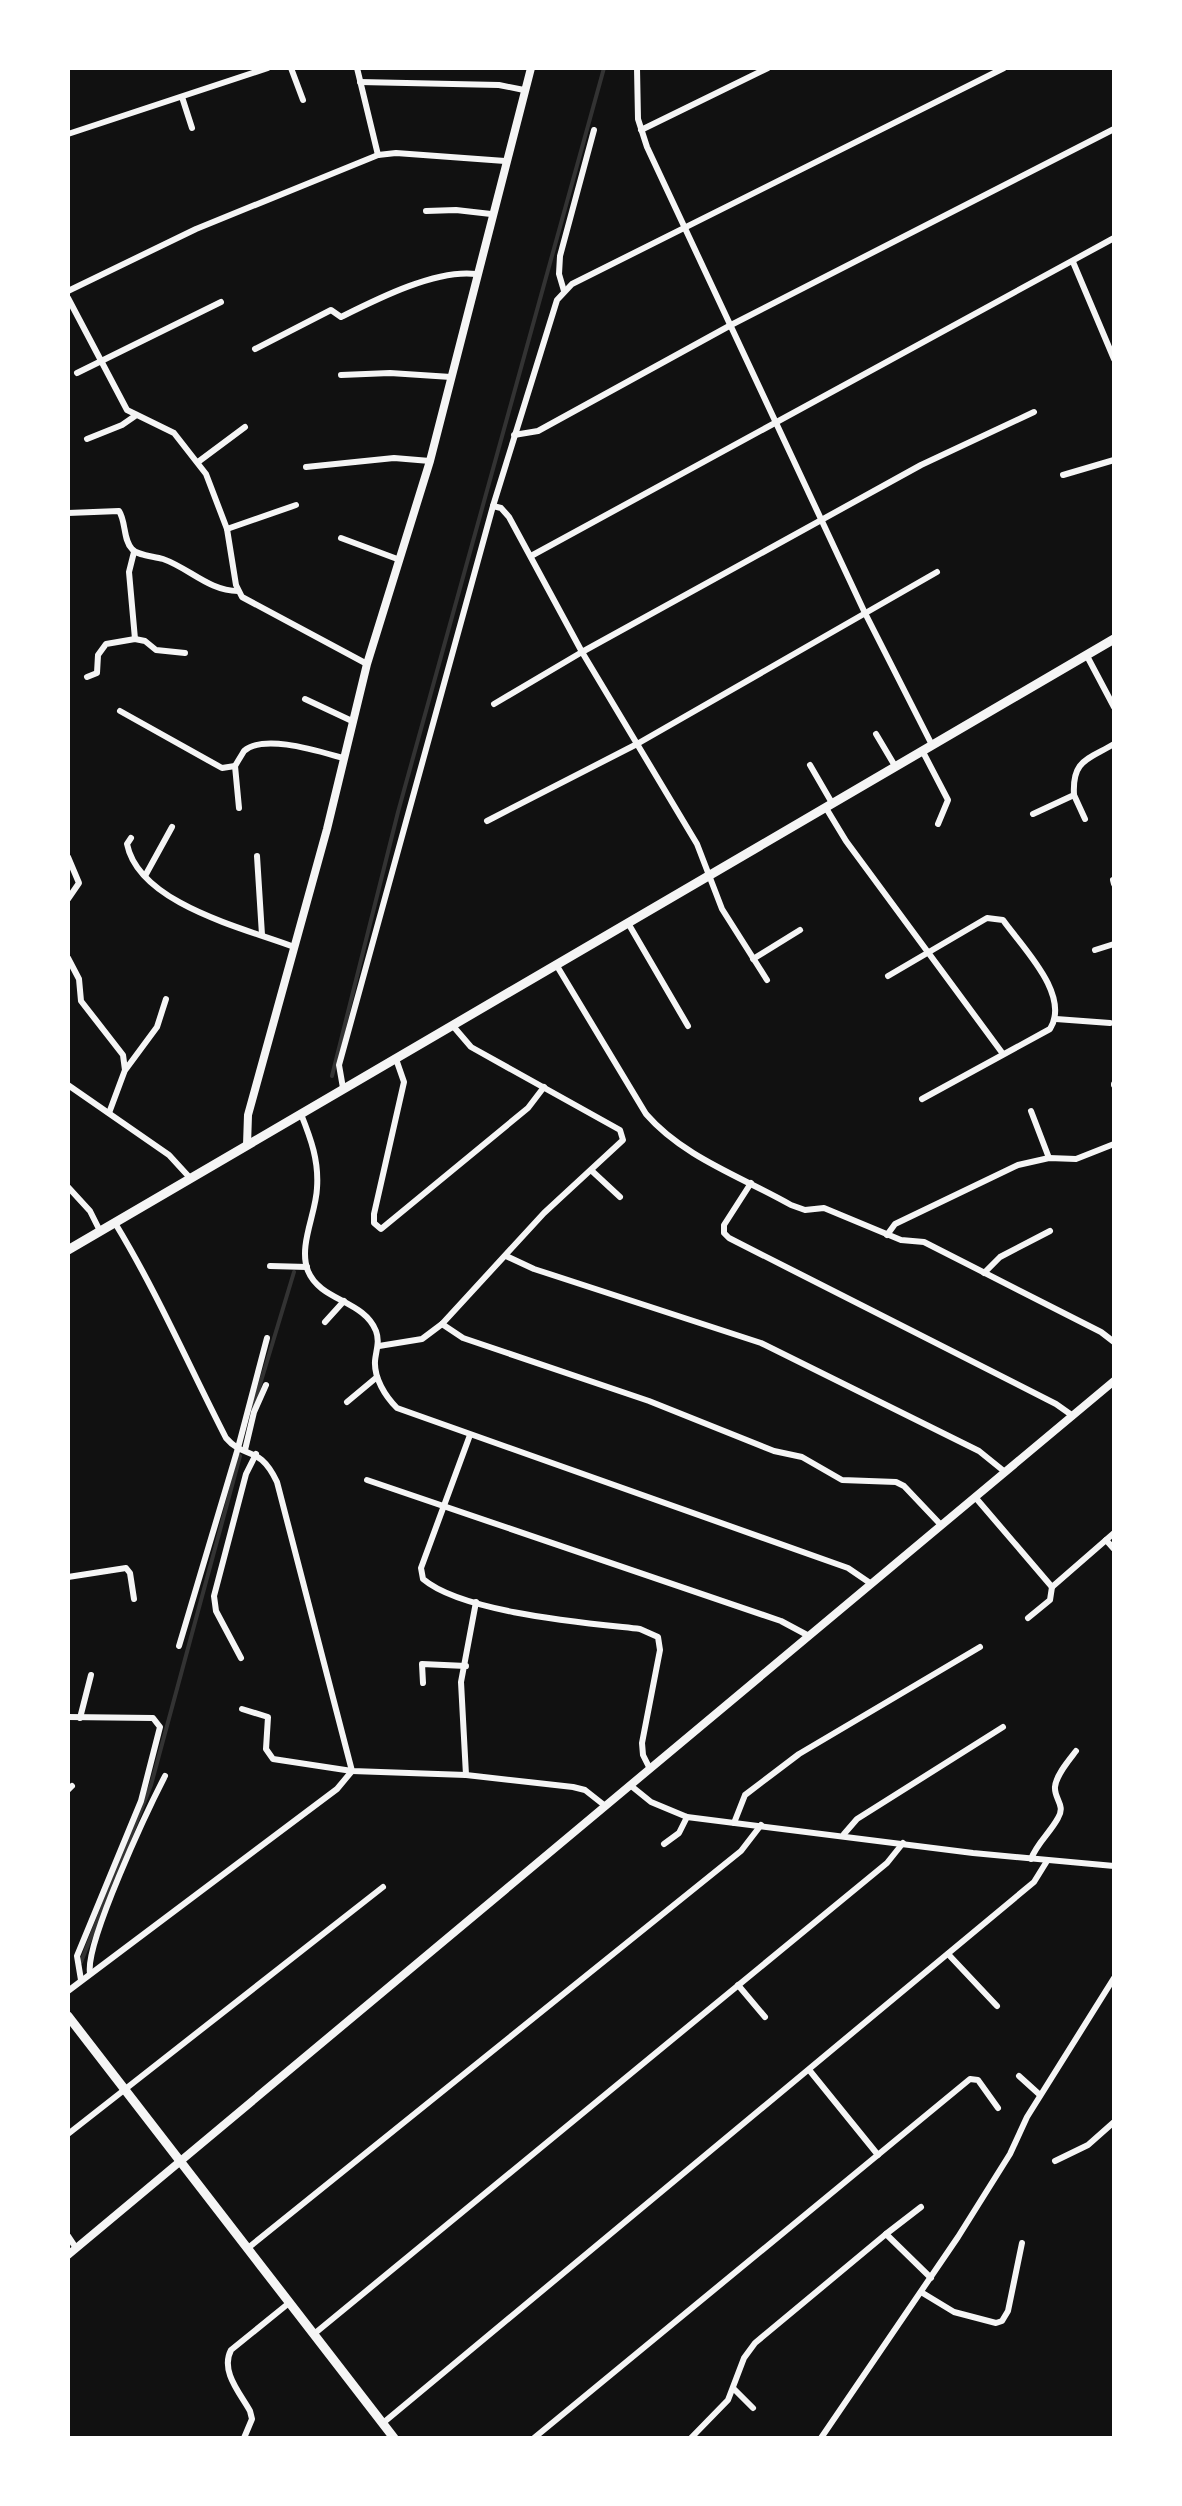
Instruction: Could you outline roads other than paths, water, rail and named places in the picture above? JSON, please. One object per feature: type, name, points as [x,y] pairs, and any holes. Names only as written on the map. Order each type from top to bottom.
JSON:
[{"type":"main road","points":[[68,1250],[1114,639]]},
{"type":"main road","points":[[68,2016],[394,2438]]},
{"type":"street","points":[[68,134],[268,68]]},
{"type":"street","points":[[291,68],[302,100]]},
{"type":"street","points":[[357,68],[378,156]]},
{"type":"street","points":[[247,1145],[247,1121],[367,664],[430,460],[531,68]]},
{"type":"street","points":[[637,68],[641,130],[864,611],[933,746]]},
{"type":"street","points":[[641,130],[768,68]]},
{"type":"street","points":[[344,1090],[339,1065],[493,506],[551,313],[564,291],[1004,68]]},
{"type":"street","points":[[360,82],[524,90]]},
{"type":"street","points":[[182,97],[192,128]]},
{"type":"street","points":[[514,435],[538,431],[732,325],[1114,128]]},
{"type":"street","points":[[564,291],[559,274],[560,256],[594,130]]},
{"type":"street","points":[[367,664],[248,603],[238,591],[227,529],[213,489],[198,462],[174,434],[135,416],[123,404],[68,295],[196,229],[378,156],[396,153],[505,161]]},
{"type":"street","points":[[426,211],[491,214]]},
{"type":"street","points":[[531,556],[1114,238]]},
{"type":"street","points":[[1072,262],[1114,359]]},
{"type":"street","points":[[255,349],[331,310],[341,317],[398,291],[451,274],[476,274]]},
{"type":"street","points":[[77,373],[221,302]]},
{"type":"street","points":[[1101,329],[1114,325]]},
{"type":"street","points":[[341,375],[390,372],[452,378]]},
{"type":"street","points":[[494,704],[936,457],[1034,412]]},
{"type":"street","points":[[87,439],[135,416]]},
{"type":"street","points":[[198,462],[245,427]]},
{"type":"street","points":[[306,468],[394,458],[430,460]]},
{"type":"street","points":[[1064,475],[1114,460]]},
{"type":"street","points":[[227,529],[296,505]]},
{"type":"street","points":[[493,506],[501,508],[508,517],[531,556],[582,652],[697,844],[722,909],[767,980]]},
{"type":"street","points":[[68,514],[119,511],[134,552],[173,563],[217,588],[238,591]]},
{"type":"street","points":[[341,538],[400,560]]},
{"type":"street","points":[[134,552],[129,572],[136,639]]},
{"type":"street","points":[[487,820],[638,744],[937,572]]},
{"type":"street","points":[[87,677],[97,673],[98,655],[106,644],[136,639],[156,650],[186,653]]},
{"type":"street","points":[[1087,656],[1114,706]]},
{"type":"street","points":[[305,699],[352,721]]},
{"type":"street","points":[[120,711],[222,768],[235,766]]},
{"type":"street","points":[[876,734],[896,768]]},
{"type":"street","points":[[1085,818],[1074,796],[1073,774],[1078,765],[1114,744]]},
{"type":"street","points":[[239,808],[235,766],[244,752],[256,746],[296,745],[343,758]]},
{"type":"street","points":[[923,752],[948,800],[938,824]]},
{"type":"street","points":[[810,765],[846,840],[1004,1054]]},
{"type":"street","points":[[1033,814],[1074,796]]},
{"type":"street","points":[[145,876],[172,827]]},
{"type":"street","points":[[131,838],[127,850],[145,876],[181,904],[294,947]]},
{"type":"street","points":[[257,856],[262,935]]},
{"type":"street","points":[[68,857],[79,883],[68,898]]},
{"type":"street","points":[[888,976],[988,918],[1003,920],[1054,992],[1056,1019],[1050,1029],[922,1099]]},
{"type":"street","points":[[628,924],[688,1026]]},
{"type":"street","points":[[754,959],[800,930]]},
{"type":"street","points":[[1095,950],[1114,944]]},
{"type":"street","points":[[68,958],[79,978],[82,1002],[123,1054],[125,1070]]},
{"type":"street","points":[[557,966],[646,1114],[686,1149],[790,1205],[805,1210],[824,1208],[887,1235],[924,1242],[1114,1342]]},
{"type":"street","points":[[109,1113],[125,1070],[157,1028],[166,999]]},
{"type":"street","points":[[1056,1019],[1110,1023]]},
{"type":"street","points":[[378,1346],[422,1339],[442,1324],[544,1213],[623,1140],[620,1130],[471,1046],[452,1026]]},
{"type":"street","points":[[396,1059],[404,1082],[374,1214],[374,1223],[381,1229],[528,1108],[544,1087]]},
{"type":"street","points":[[68,1085],[169,1155],[190,1180]]},
{"type":"street","points":[[1031,1110],[1049,1158]]},
{"type":"street","points":[[301,1114],[316,1162],[317,1190],[306,1266],[315,1284],[372,1324],[378,1346],[377,1377],[396,1408],[848,1568],[870,1583]]},
{"type":"street","points":[[887,1235],[895,1224],[1018,1165],[1049,1158],[1076,1159],[1114,1144]]},
{"type":"street","points":[[592,1170],[620,1198]]},
{"type":"street","points":[[751,1182],[724,1225],[729,1238],[1039,1395],[1073,1416]]},
{"type":"street","points":[[68,1187],[90,1211],[100,1232]]},
{"type":"street","points":[[115,1223],[160,1300],[226,1438],[256,1454],[271,1468],[288,1515],[352,1771]]},
{"type":"street","points":[[984,1273],[1000,1257],[1050,1231]]},
{"type":"street","points":[[506,1256],[534,1270],[761,1344],[979,1451],[1005,1472]]},
{"type":"street","points":[[270,1266],[306,1266]]},
{"type":"street","points":[[325,1322],[344,1301]]},
{"type":"street","points":[[442,1324],[463,1338],[649,1401],[774,1451],[802,1457],[842,1480],[896,1482],[941,1525]]},
{"type":"street","points":[[242,1449],[267,1338]]},
{"type":"street","points":[[347,1402],[377,1377]]},
{"type":"street","points":[[68,2254],[1114,1381]]},
{"type":"street","points":[[179,1646],[266,1385]]},
{"type":"street","points":[[470,1435],[422,1568],[422,1579],[476,1602],[521,1613],[640,1629],[658,1637],[660,1650],[642,1744],[650,1769]]},
{"type":"street","points":[[241,1658],[216,1611],[214,1596],[246,1474],[256,1454]]},
{"type":"street","points":[[367,1480],[780,1622],[809,1636]]},
{"type":"street","points":[[975,1497],[1052,1587]]},
{"type":"street","points":[[1028,1618],[1050,1600],[1052,1587],[1114,1533]]},
{"type":"street","points":[[1106,1540],[1114,1549]]},
{"type":"street","points":[[68,1577],[126,1568],[134,1600]]},
{"type":"street","points":[[466,1775],[461,1702],[476,1602]]},
{"type":"street","points":[[734,1823],[745,1796],[799,1754],[980,1647]]},
{"type":"street","points":[[423,1683],[422,1664],[466,1666]]},
{"type":"street","points":[[80,1718],[91,1675]]},
{"type":"street","points":[[242,1710],[268,1717],[266,1749],[272,1759],[352,1771],[466,1775],[573,1787],[584,1790],[604,1806]]},
{"type":"street","points":[[68,1716],[153,1718],[160,1727],[141,1801],[77,1956],[81,1980]]},
{"type":"street","points":[[844,1834],[857,1819],[1003,1727]]},
{"type":"street","points":[[1031,1859],[1060,1816],[1056,1783],[1076,1750]]},
{"type":"street","points":[[68,1992],[336,1788],[352,1771]]},
{"type":"street","points":[[90,1973],[88,1962],[131,1850],[165,1776]]},
{"type":"street","points":[[630,1785],[651,1802],[687,1817],[1114,1866]]},
{"type":"street","points":[[664,1844],[679,1833],[687,1817]]},
{"type":"street","points":[[248,2248],[740,1852],[761,1824]]},
{"type":"street","points":[[313,2335],[887,1863],[903,1843]]},
{"type":"street","points":[[383,2423],[1034,1882],[1047,1861]]},
{"type":"street","points":[[68,2134],[382,1887]]},
{"type":"street","points":[[948,1954],[997,2006]]},
{"type":"street","points":[[821,2438],[1010,2154],[1040,2096],[1114,1978]]},
{"type":"street","points":[[738,1985],[765,2016]]},
{"type":"street","points":[[810,2071],[878,2155]]},
{"type":"street","points":[[1019,2076],[1040,2096]]},
{"type":"street","points":[[534,2438],[970,2079],[978,2080],[998,2108]]},
{"type":"street","points":[[1055,2161],[1088,2144],[1114,2122]]},
{"type":"street","points":[[691,2438],[718,2413],[755,2343],[921,2207]]},
{"type":"street","points":[[886,2234],[931,2278]]},
{"type":"street","points":[[68,2236],[76,2248]]},
{"type":"street","points":[[921,2292],[954,2312],[996,2323],[1002,2321],[1008,2311],[1022,2242]]},
{"type":"street","points":[[244,2438],[252,2418],[228,2370],[227,2357],[289,2302]]},
{"type":"street","points":[[734,2389],[753,2408]]},
{"type":"waterway","points":[[332,1076],[398,812],[604,68]]},
{"type":"waterway","points":[[252,1411],[294,1272]]},
{"type":"waterway","points":[[81,1962],[151,1785],[240,1456]]}]
